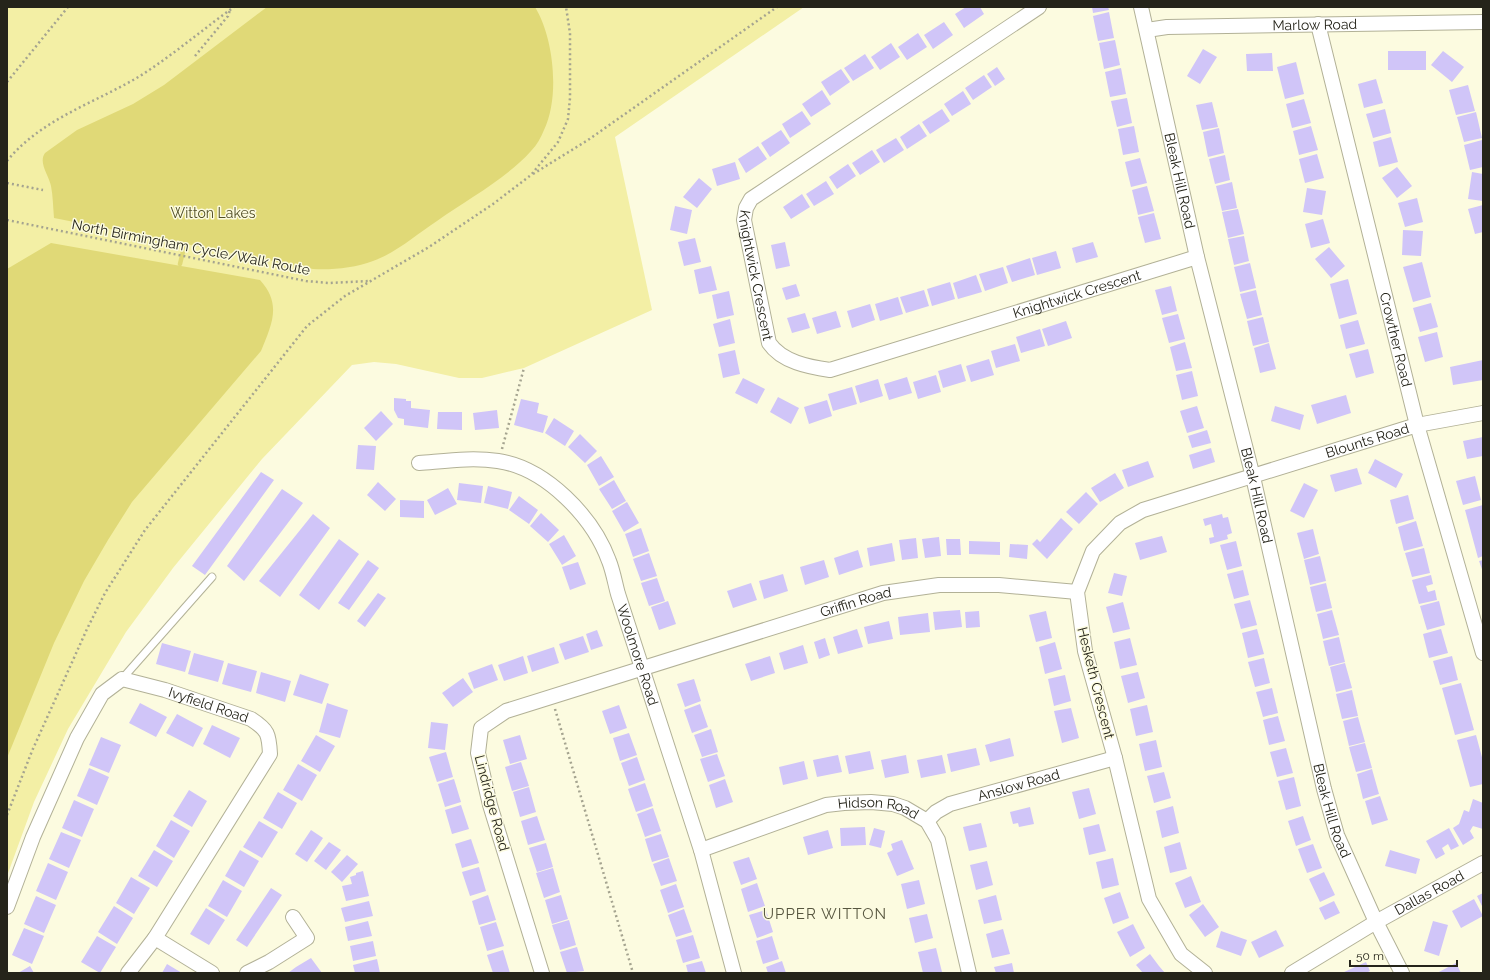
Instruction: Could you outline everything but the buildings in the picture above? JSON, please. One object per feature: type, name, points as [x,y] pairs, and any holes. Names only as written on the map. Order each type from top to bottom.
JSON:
[{"type":"street","name":"Knightwick Crescent","points":[[1039,7],[751,199],[746,208],[744,220],[770,343],[773,348],[781,354],[807,367],[830,370],[1197,257]]},
{"type":"street","name":"Bleak Hill Road","points":[[1142,7],[1197,257],[1253,477],[1324,789],[1337,835],[1376,922],[1402,973]]},
{"type":"street","name":"Marlow Road","points":[[1146,30],[1168,27],[1483,23]]},
{"type":"street","name":"Crowther Road","points":[[1318,24],[1417,425],[1483,653]]},
{"type":"street","name":"Blounts Road","points":[[1253,477],[1417,425],[1483,413]]},
{"type":"street","name":"Woolmore Road","points":[[419,463],[474,459],[499,461],[533,472],[547,480],[581,514],[589,525],[609,561],[701,850],[734,973]]},
{"type":"street","name":"Hesketh Crescent","points":[[1205,973],[1181,954],[1148,899],[1115,758],[1085,651],[1077,592],[1093,551],[1120,523],[1143,510],[1253,477]]},
{"type":"street","name":"Griffin Road","points":[[642,668],[883,593],[939,585],[999,585],[1077,592]]},
{"type":"street","name":"Lindridge Road","points":[[542,973],[490,805],[478,753],[481,728],[506,711],[642,668]]},
{"type":"street","points":[[7,907],[33,837],[77,738],[102,694],[122,679]]},
{"type":"street","name":"Ivyfield Road","points":[[122,679],[165,690],[251,719],[260,725],[269,737],[270,754],[155,938],[128,973]]},
{"type":"street","name":"Anslow Road","points":[[927,821],[936,812],[950,804],[1115,758]]},
{"type":"street","name":"Hidson Road","points":[[701,850],[826,804],[872,802],[893,804],[916,813],[927,821],[938,840],[969,973]]},
{"type":"street","name":"Dallas Road","points":[[1376,922],[1483,863]]},
{"type":"street","points":[[247,973],[269,962],[307,938],[293,917]]},
{"type":"street","points":[[1292,973],[1376,922]]},
{"type":"street","points":[[155,938],[212,973]]},
{"type":"lane","points":[[122,679],[212,577]]},
{"type":"path","points":[[7,82],[68,7]]},
{"type":"path","points":[[7,161],[33,136],[56,120],[139,76],[166,59],[234,7]]},
{"type":"path","points":[[531,175],[558,142],[568,119],[570,98],[570,33],[566,7]]},
{"type":"path","points":[[7,815],[32,751],[84,635],[105,593],[128,555],[183,481],[263,383],[307,326],[345,296],[429,247],[493,204],[531,175],[588,140],[777,7]]},
{"type":"path","points":[[195,56],[228,16],[230,10]]},
{"type":"path","points":[[7,183],[43,190]]},
{"type":"path","name":"North Birmingham Cycle/Walk Route","points":[[7,220],[188,256],[306,282],[329,283],[372,280]]},
{"type":"path","points":[[499,461],[524,368]]},
{"type":"path","points":[[551,696],[633,973]]},
{"type":"green space","name":"Witton Lakes","points":[[7,7],[804,7],[615,137],[652,310],[524,368],[482,378],[459,378],[396,364],[374,362],[352,365],[262,459],[173,568],[126,632],[68,729],[34,802],[7,876]]},
{"type":"shaded area","name":"Witton Lakes","points":[[267,7],[535,7],[547,35],[553,68],[552,101],[549,117],[543,133],[539,141],[521,161],[498,180],[382,258],[351,267],[336,269],[313,269],[54,218],[51,186],[43,165],[43,157],[45,153],[77,130],[133,104],[164,85]]},
{"type":"shaded area","name":"Witton Lakes","points":[[51,243],[260,280],[271,297],[273,314],[269,332],[261,351],[132,502],[108,540],[84,581],[54,643],[7,758],[7,269]]},
{"type":"waterway","points":[[180,264],[185,243]]},
{"type":"district","name":"UPPER WITTON","points":[[825,914]]}]
